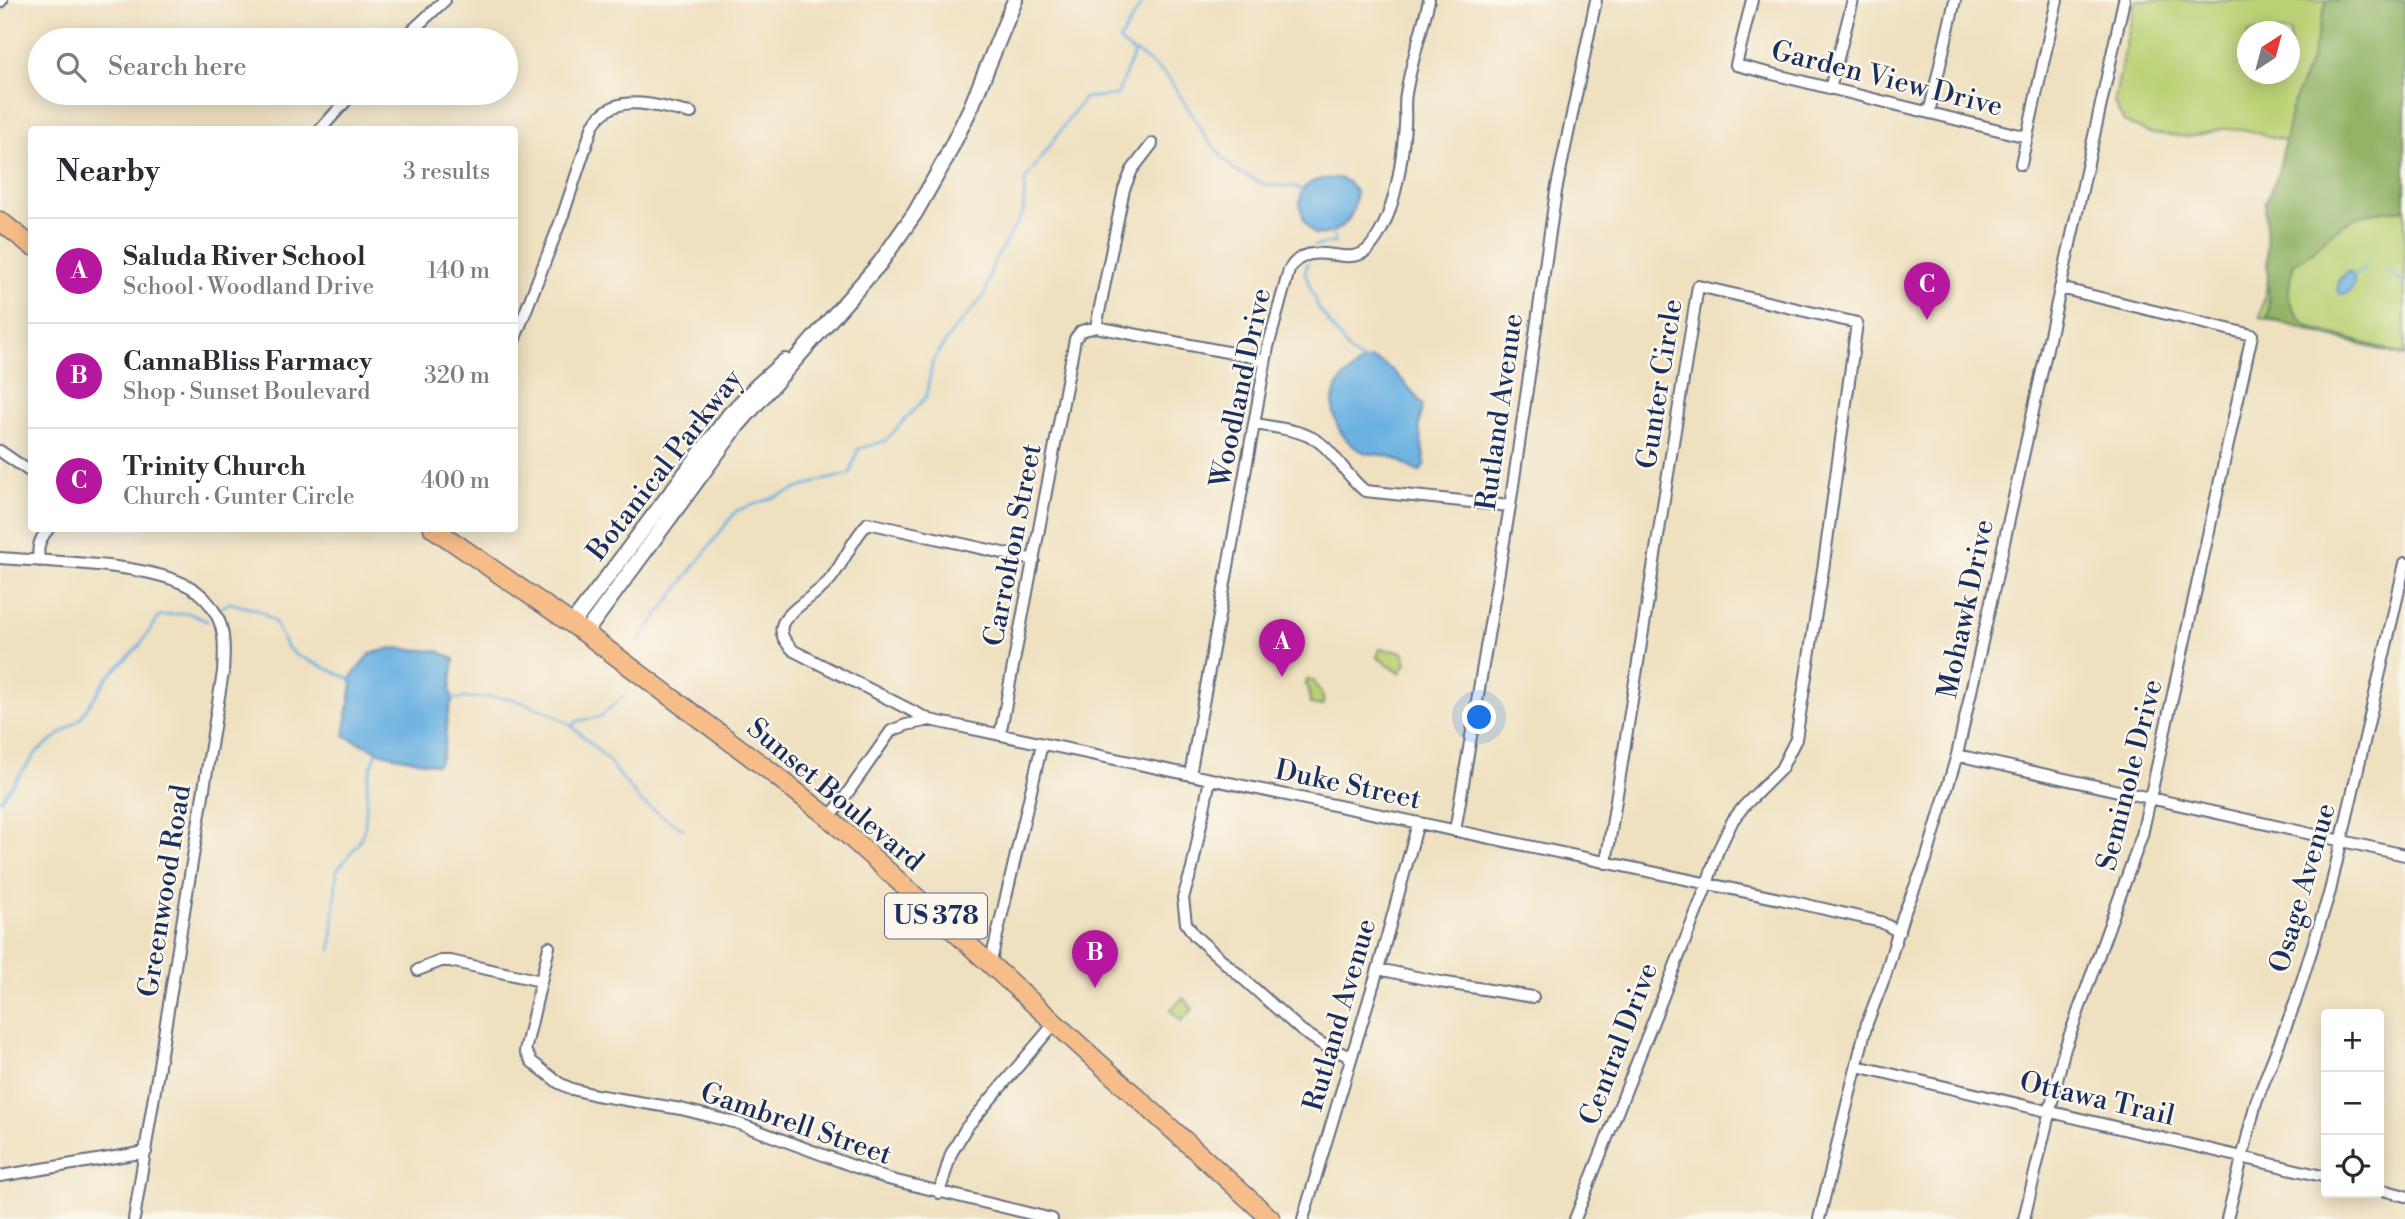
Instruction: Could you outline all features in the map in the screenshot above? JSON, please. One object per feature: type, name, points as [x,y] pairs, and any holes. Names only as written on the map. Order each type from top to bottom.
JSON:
[{"type":"main road","points":[[0,221],[28,243]]},
{"type":"main road","name":"Sunset Boulevard","points":[[444,532],[578,628],[828,817],[1271,1219]]},
{"type":"street","points":[[415,28],[445,0]]},
{"type":"street","name":"Botanical Parkway","points":[[578,628],[737,426],[880,263],[915,213],[971,107],[1015,0]]},
{"type":"street","name":"Woodland Drive","points":[[1190,775],[1265,362],[1289,270],[1293,263],[1303,256],[1315,253],[1345,257],[1360,255],[1368,250],[1382,230],[1396,184],[1405,127],[1405,95],[1429,0]]},
{"type":"street","name":"Rutland Avenue","points":[[1455,831],[1510,506],[1556,191],[1596,0]]},
{"type":"street","name":"Garden View Drive","points":[[1752,0],[1736,65],[2027,137]]},
{"type":"street","points":[[1830,89],[1853,0]]},
{"type":"street","points":[[1928,113],[1955,0]]},
{"type":"street","points":[[2021,164],[2057,0]]},
{"type":"street","name":"Mohawk Drive","points":[[1819,1219],[1867,1023],[1935,832],[1957,755],[2124,0]]},
{"type":"street","points":[[518,331],[598,116],[615,105],[624,103],[691,113]]},
{"type":"street","points":[[324,126],[342,105]]},
{"type":"street","points":[[1152,144],[1132,170],[1124,189],[1096,327],[1253,357],[1265,362]]},
{"type":"street","name":"Gunter Circle","points":[[1606,863],[1698,286],[1857,323],[1824,563],[1796,739],[1781,769],[1733,820],[1717,853],[1706,885]]},
{"type":"street","name":"Seminole Drive","points":[[2024,1219],[2064,1051],[2135,861],[2252,335],[2060,288]]},
{"type":"street","name":"Carrolton Street","points":[[1000,736],[1075,339],[1081,331],[1096,327]]},
{"type":"street","points":[[1255,424],[1289,430],[1322,444],[1351,479],[1365,491],[1510,506]]},
{"type":"street","points":[[0,451],[28,470]]},
{"type":"street","points":[[930,720],[794,651],[785,642],[782,634],[782,625],[790,612],[803,605],[827,584],[859,532],[868,523],[1034,560]]},
{"type":"street","points":[[0,558],[38,561],[37,547],[46,532]]},
{"type":"street","name":"Greenwood Road","points":[[38,561],[123,569],[162,576],[198,592],[216,613],[222,627],[223,672],[134,1219]]},
{"type":"street","name":"Osage Avenue","points":[[2227,1219],[2256,1102],[2295,1003],[2343,841],[2405,563]]},
{"type":"street","name":"Duke Street","points":[[828,817],[891,732],[906,725],[930,720],[1881,922],[1899,932]]},
{"type":"street","points":[[990,965],[1042,744]]},
{"type":"street","points":[[1957,755],[2405,855]]},
{"type":"street","points":[[1210,779],[1192,869],[1183,898],[1186,923],[1195,936],[1301,1031],[1327,1047],[1352,1056]]},
{"type":"street","name":"Rutland Avenue","points":[[1303,1219],[1378,969],[1418,823]]},
{"type":"street","name":"Central Drive","points":[[1575,1219],[1706,885]]},
{"type":"street","points":[[418,970],[440,961],[450,961],[541,981],[549,947]]},
{"type":"street","points":[[1378,969],[1533,997]]},
{"type":"street","name":"Gambrell Street","points":[[541,981],[525,1051],[532,1062],[559,1083],[596,1095],[681,1109],[737,1123],[854,1168],[939,1193],[1052,1219]]},
{"type":"street","points":[[939,1193],[951,1154],[966,1128],[1054,1024]]},
{"type":"street","name":"Ottawa Trail","points":[[1857,1066],[2321,1176]]},
{"type":"street","points":[[0,1176],[146,1152]]},
{"type":"street","points":[[2384,1190],[2405,1196]]},
{"type":"green space","points":[[2135,0],[2405,0],[2405,357],[2260,317],[2298,144],[2242,129],[2224,129],[2189,137],[2149,133],[2124,122],[2114,103]]},
{"type":"green space","points":[[2327,0],[2405,0],[2405,209],[2361,216],[2331,233],[2306,256],[2294,263],[2289,298],[2295,312],[2309,327],[2405,357],[2267,318],[2269,307],[2265,203],[2278,174],[2292,107],[2310,62]]},
{"type":"green space","points":[[1380,649],[1403,652],[1406,663],[1400,673],[1377,657]]},
{"type":"green space","points":[[1307,680],[1313,680],[1321,692],[1322,706],[1310,704]]},
{"type":"green space","points":[[1183,998],[1193,1009],[1181,1021],[1170,1010]]},
{"type":"water","points":[[1339,178],[1348,182],[1356,191],[1352,213],[1346,223],[1336,230],[1314,234],[1303,216],[1301,194],[1313,181]]},
{"type":"water","points":[[2348,271],[2354,275],[2354,285],[2348,294],[2341,294],[2337,291],[2339,280]]},
{"type":"water","points":[[1369,359],[1392,370],[1423,405],[1419,426],[1425,464],[1420,472],[1395,458],[1367,453],[1355,447],[1347,441],[1336,423],[1333,403],[1339,384],[1363,361]]},
{"type":"water","points":[[392,648],[439,651],[454,659],[450,691],[453,699],[443,750],[437,765],[385,754],[344,736],[352,684],[350,679],[370,654]]},
{"type":"waterway","points":[[1119,41],[1144,0]]},
{"type":"waterway","points":[[639,640],[736,511],[819,481],[850,474],[858,449],[885,441],[926,397],[933,360],[953,331],[984,296],[994,261],[1023,213],[1025,180],[1084,98],[1117,95],[1134,53],[1119,41]]},
{"type":"waterway","points":[[1136,52],[1168,77],[1209,141],[1234,170],[1266,185],[1297,187],[1305,193]]},
{"type":"waterway","points":[[1314,246],[1336,242],[1330,230]]},
{"type":"waterway","points":[[1308,263],[1305,272],[1318,307],[1351,354],[1366,362]]},
{"type":"waterway","points":[[2354,276],[2365,267]]},
{"type":"waterway","points":[[2386,269],[2405,284]]},
{"type":"waterway","points":[[222,607],[229,603],[258,610],[275,622],[286,646],[296,655],[350,679]]},
{"type":"waterway","points":[[0,800],[38,751],[80,719],[107,678],[140,645],[159,616],[188,613],[207,621]]},
{"type":"waterway","points":[[572,727],[577,721],[600,717],[625,695]]},
{"type":"waterway","points":[[453,699],[513,699],[546,711],[570,724],[605,757],[641,802],[683,829]]},
{"type":"waterway","points":[[331,950],[337,870],[358,844],[365,827],[368,777],[377,752]]},
{"type":"place","name":"Trinity Church","points":[[1927,320]]},
{"type":"place","name":"Saluda River School","points":[[1282,677]]},
{"type":"place","name":"CannaBliss Farmacy","points":[[1095,988]]}]
